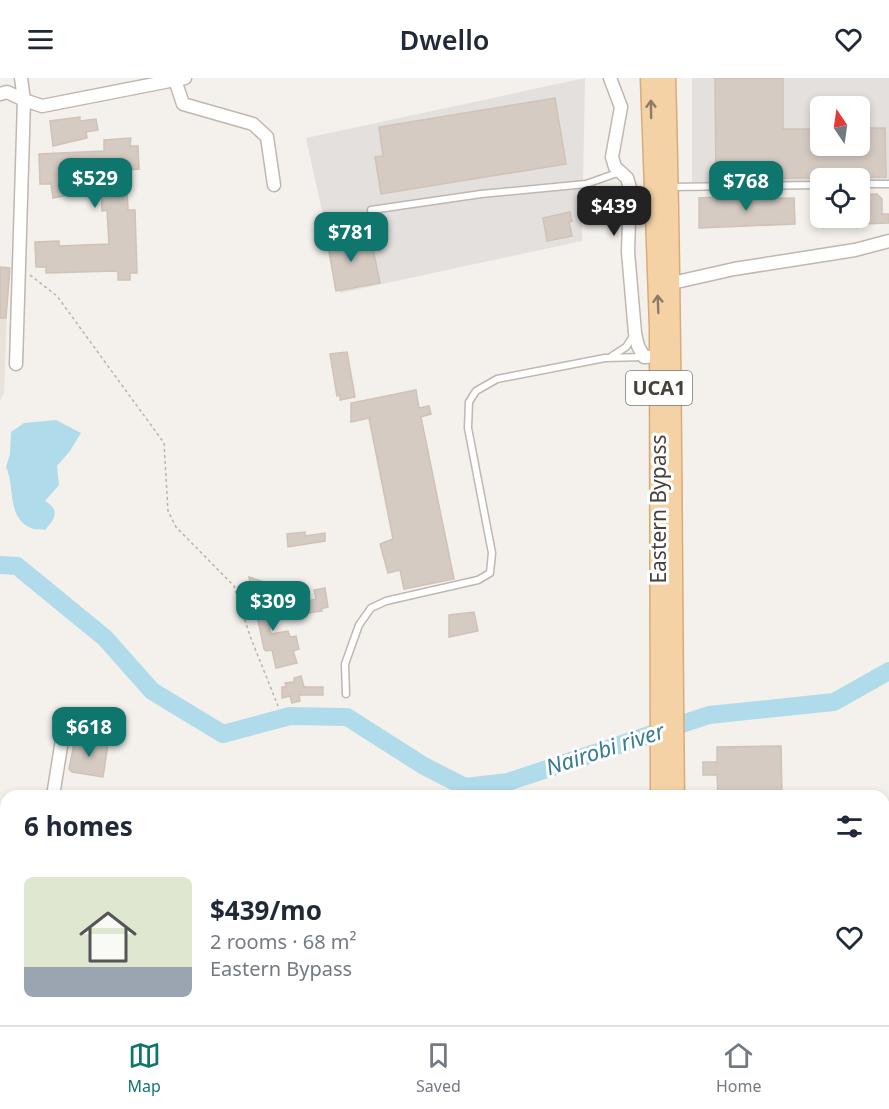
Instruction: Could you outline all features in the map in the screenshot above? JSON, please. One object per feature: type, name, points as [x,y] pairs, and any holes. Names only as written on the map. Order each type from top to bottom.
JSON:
[{"type":"main road","name":"Eastern Bypass","points":[[650,78],[652,357],[667,698]]},
{"type":"main road","name":"Eastern Bypass","points":[[666,78],[672,283],[667,698],[668,766],[674,790]]},
{"type":"main road","name":"Eastern Bypass","points":[[662,790],[668,766]]},
{"type":"street","points":[[16,364],[24,100],[21,78]]},
{"type":"street","points":[[610,78],[621,107],[612,157],[615,167],[627,178],[630,188],[628,252],[635,333],[638,346],[652,357]]},
{"type":"street","points":[[0,94],[7,92],[42,106],[180,79],[183,104],[253,124],[267,137],[274,185]]},
{"type":"street","points":[[672,283],[734,269],[855,250],[889,241]]},
{"type":"street","points":[[54,790],[62,740]]},
{"type":"lane","points":[[371,210],[481,194],[586,184],[620,172]]},
{"type":"lane","points":[[870,184],[889,184]]},
{"type":"lane","points":[[670,187],[810,185]]},
{"type":"lane","points":[[605,358],[626,347],[635,333]]},
{"type":"lane","points":[[346,694],[345,664],[359,626],[371,608],[386,601],[478,580],[490,573],[492,553],[468,428],[470,402],[476,391],[497,379],[605,358],[652,357]]},
{"type":"path","points":[[26,271],[57,296],[164,443],[168,511],[176,527],[234,586],[250,636],[278,706]]},
{"type":"shaded area","points":[[585,78],[582,241],[340,293],[306,138]]},
{"type":"shaded area","points":[[692,78],[889,78],[889,182],[870,183],[870,168],[810,168],[810,183],[692,184]]},
{"type":"shaded area","points":[[7,309],[4,393],[0,401],[0,310]]},
{"type":"water","points":[[56,420],[81,433],[57,466],[59,485],[45,501],[53,508],[54,518],[45,530],[34,529],[23,523],[14,509],[6,467],[10,454],[11,432],[24,423]]},
{"type":"building","points":[[715,78],[783,78],[783,129],[810,129],[810,156],[870,156],[870,128],[885,128],[886,177],[870,177],[870,168],[810,168],[810,178],[716,179]]},
{"type":"building","points":[[555,98],[566,164],[381,194],[375,157],[383,156],[379,127]]},
{"type":"building","points":[[80,117],[80,121],[96,119],[98,130],[86,132],[87,138],[53,146],[50,121]]},
{"type":"building","points":[[131,138],[130,146],[138,146],[139,169],[126,170],[128,210],[135,210],[137,273],[130,273],[130,280],[118,280],[118,272],[115,271],[46,273],[46,267],[36,267],[35,242],[59,241],[59,246],[109,244],[107,210],[102,211],[101,181],[85,182],[86,190],[79,191],[77,183],[62,183],[64,196],[53,198],[51,184],[40,184],[39,154],[104,151],[104,140]]},
{"type":"building","points":[[870,194],[877,194],[882,199],[882,214],[889,214],[889,223],[870,224]]},
{"type":"building","points":[[716,197],[716,200],[794,198],[795,224],[699,228],[699,198]]},
{"type":"building","points":[[570,212],[572,221],[569,222],[572,236],[547,241],[543,218]]},
{"type":"building","points":[[331,216],[337,251],[372,244],[380,283],[336,291],[323,218]]},
{"type":"building","points":[[0,267],[10,268],[6,318],[0,318]]},
{"type":"building","points":[[347,352],[355,397],[340,400],[340,395],[337,396],[330,354]]},
{"type":"building","points":[[416,390],[419,408],[429,406],[431,414],[421,417],[454,579],[404,589],[400,570],[388,573],[380,544],[393,539],[369,418],[351,422],[351,403]]},
{"type":"building","points":[[305,532],[305,536],[325,533],[325,541],[288,547],[287,534]]},
{"type":"building","points":[[249,577],[264,582],[260,596],[263,596],[271,634],[288,631],[290,637],[296,636],[299,649],[293,651],[297,663],[276,668],[272,650],[264,649]]},
{"type":"building","points":[[325,588],[328,607],[321,609],[322,611],[303,614],[300,603],[316,599],[314,590]]},
{"type":"building","points":[[474,612],[478,631],[449,637],[449,615]]},
{"type":"building","points":[[301,676],[304,687],[323,687],[323,695],[299,695],[300,701],[292,703],[290,696],[282,698],[282,687],[286,687],[285,683],[294,682],[294,678]]},
{"type":"building","points":[[75,739],[108,744],[103,777],[72,772],[69,769]]},
{"type":"building","points":[[781,746],[782,790],[718,790],[717,775],[703,775],[703,762],[717,762],[717,747]]},
{"type":"waterway","name":"Nairobi river","points":[[0,565],[17,566],[105,638],[152,691],[223,734],[290,716],[347,717],[424,766],[465,787],[508,782],[709,715],[834,702],[889,671]]}]
